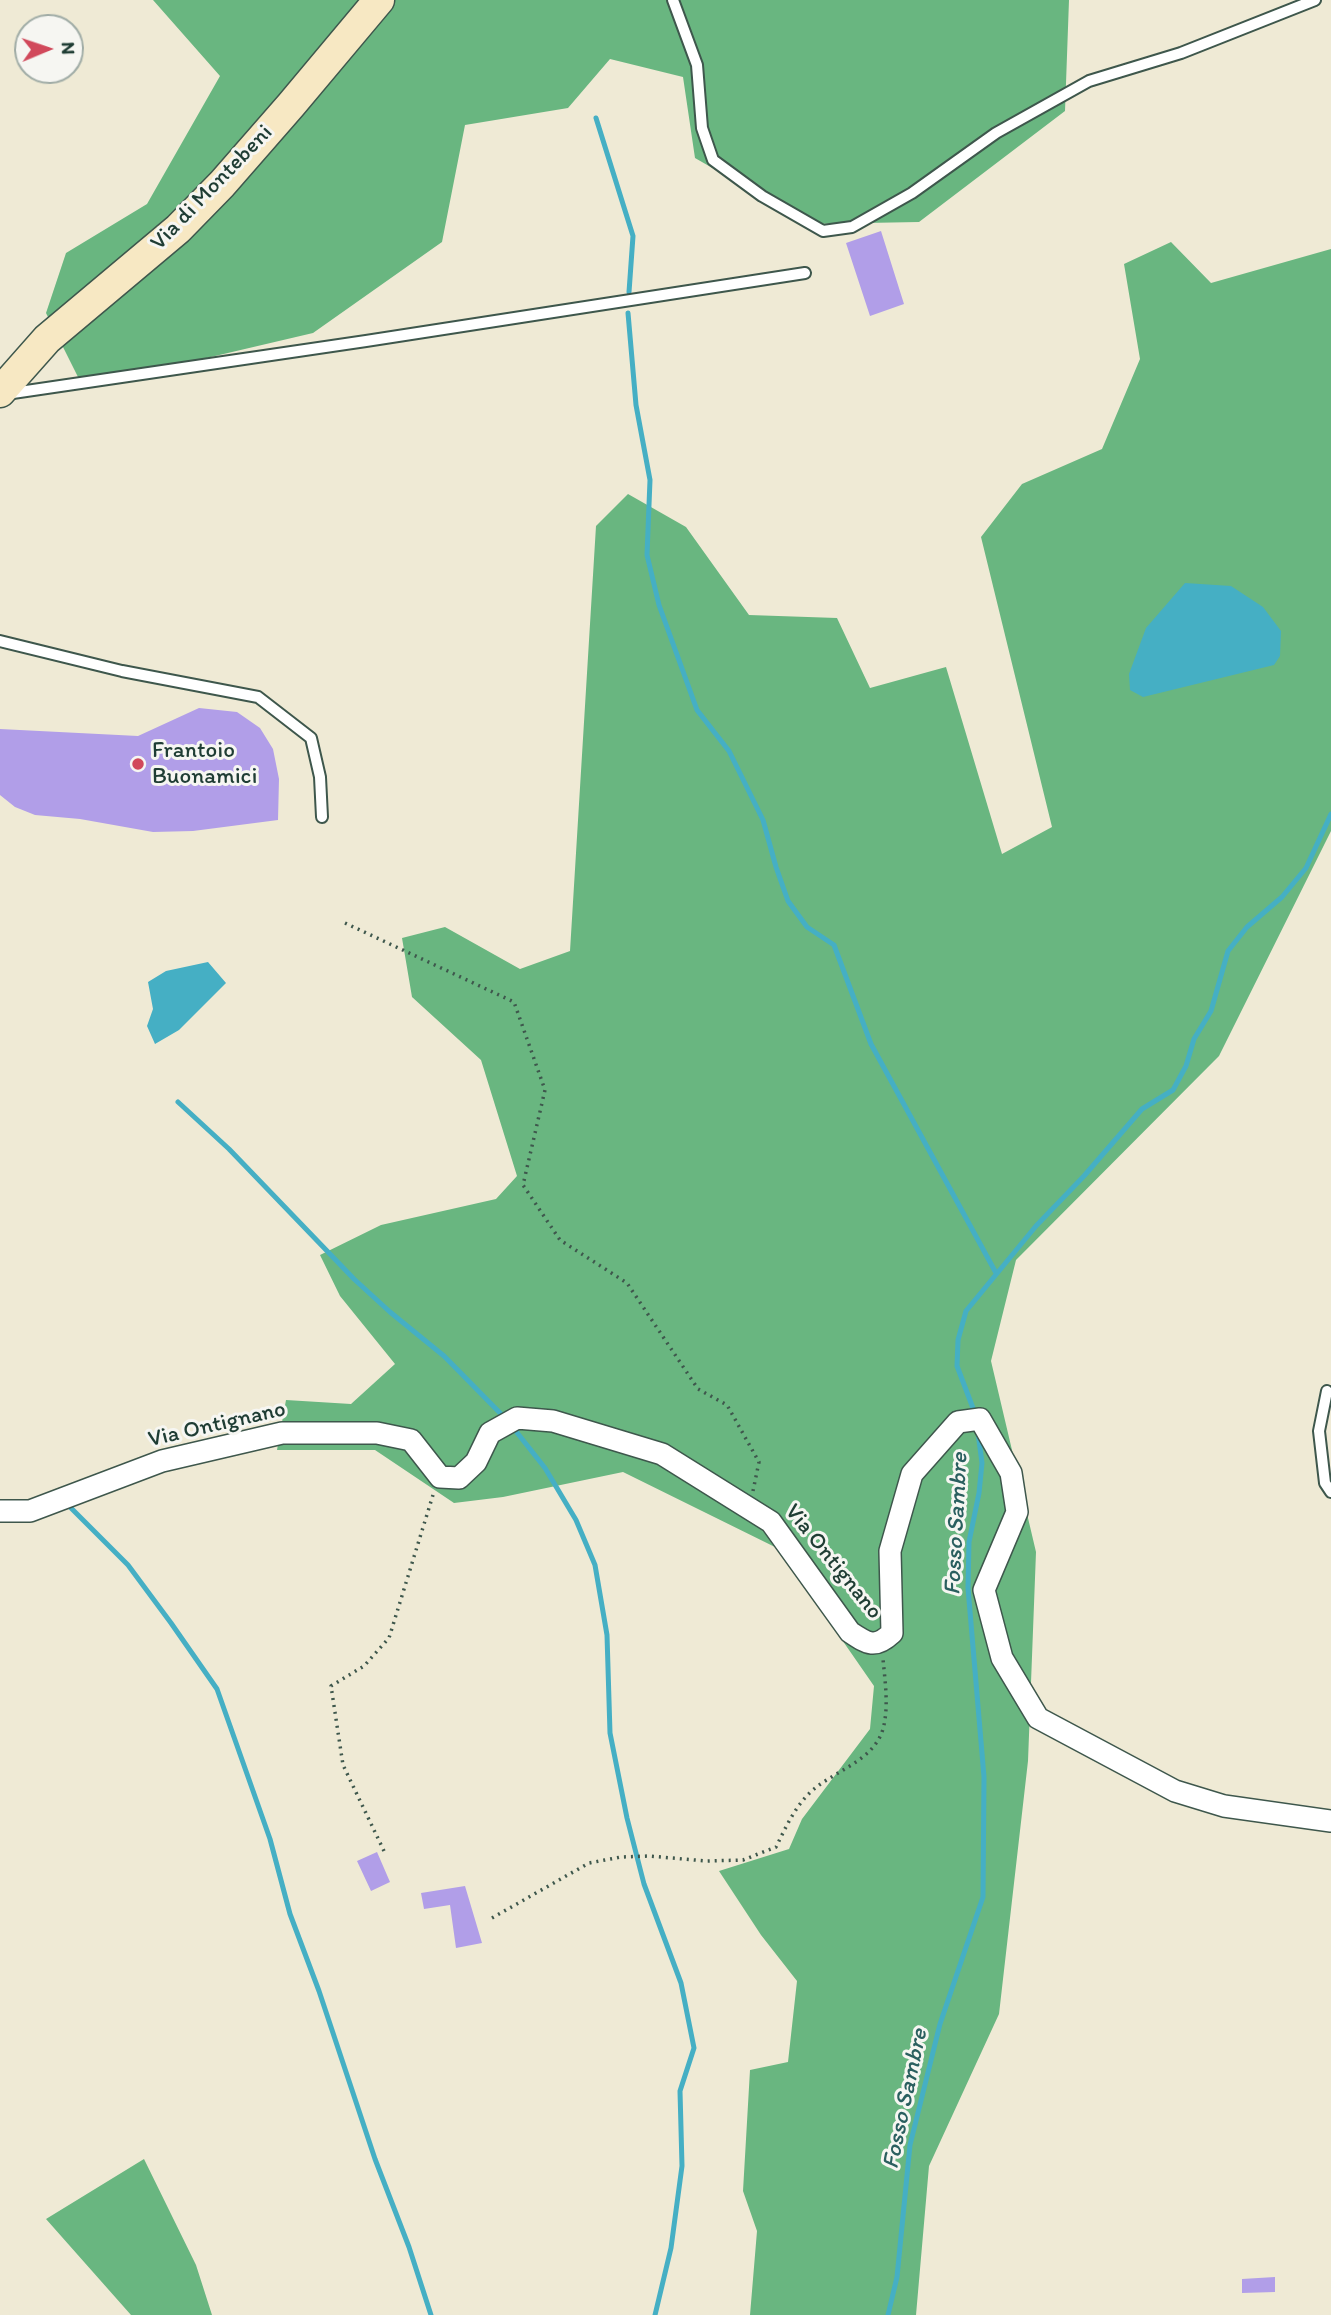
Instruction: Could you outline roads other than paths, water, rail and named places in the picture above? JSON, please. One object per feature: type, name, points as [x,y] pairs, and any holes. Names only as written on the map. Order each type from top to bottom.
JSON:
[{"type":"street","name":"Via di Montebeni","points":[[0,393],[47,340],[178,229],[222,184],[379,0]]},
{"type":"street","name":"Via Ontignano","points":[[0,1511],[30,1511],[162,1461],[282,1433],[377,1433],[411,1440],[440,1477],[459,1478],[475,1462],[490,1433],[517,1418],[553,1421],[662,1454],[771,1522],[850,1632],[868,1644],[882,1642],[892,1633],[890,1551],[912,1474],[958,1422],[980,1419],[1011,1473],[1017,1512],[984,1590],[1002,1658],[1038,1718],[1175,1791],[1224,1806],[1331,1821]]},
{"type":"lane","points":[[673,0],[697,65],[702,128],[713,160],[762,196],[823,231],[852,227],[912,193],[996,133],[1089,81],[1181,53],[1315,0]]},
{"type":"lane","points":[[0,393],[353,344],[805,273]]},
{"type":"lane","points":[[0,641],[122,671],[258,697],[312,738],[320,777],[322,817]]},
{"type":"lane","points":[[1327,1391],[1319,1432],[1325,1483],[1331,1492]]},
{"type":"water","points":[[1185,583],[1231,586],[1263,607],[1281,631],[1280,656],[1274,665],[1143,697],[1130,690],[1129,674],[1146,628]]},
{"type":"water","points":[[208,962],[226,983],[179,1030],[155,1044],[147,1026],[153,1009],[148,982],[166,971]]},
{"type":"waterway","points":[[596,118],[633,236],[629,292]]},
{"type":"waterway","points":[[628,313],[636,405],[650,480],[647,555],[659,605],[697,710],[729,751],[763,820],[788,901],[807,927],[834,945],[871,1044],[996,1273]]},
{"type":"waterway","name":"Fosso Sambre","points":[[976,1416],[957,1366],[958,1340],[966,1311],[1036,1226],[1142,1109],[1173,1090],[1186,1066],[1194,1039],[1211,1011],[1228,951],[1247,927],[1282,897],[1306,868],[1331,814]]},
{"type":"waterway","points":[[178,1102],[229,1149],[354,1279],[444,1356],[505,1418]]},
{"type":"waterway","points":[[511,1425],[545,1468],[576,1520],[595,1565],[607,1635],[610,1733],[627,1818],[644,1884],[681,1983],[694,2048],[680,2091],[682,2166],[671,2248],[655,2315]]},
{"type":"waterway","name":"Fosso Sambre","points":[[888,2315],[897,2277],[910,2145],[940,2024],[983,1897],[984,1777],[968,1588],[969,1542],[982,1463],[978,1433]]},
{"type":"waterway","points":[[70,1507],[128,1565],[217,1689],[270,1839],[290,1914],[431,2315]]},
{"type":"place","name":"Frantoio Buonamici","points":[[138,764]]}]
